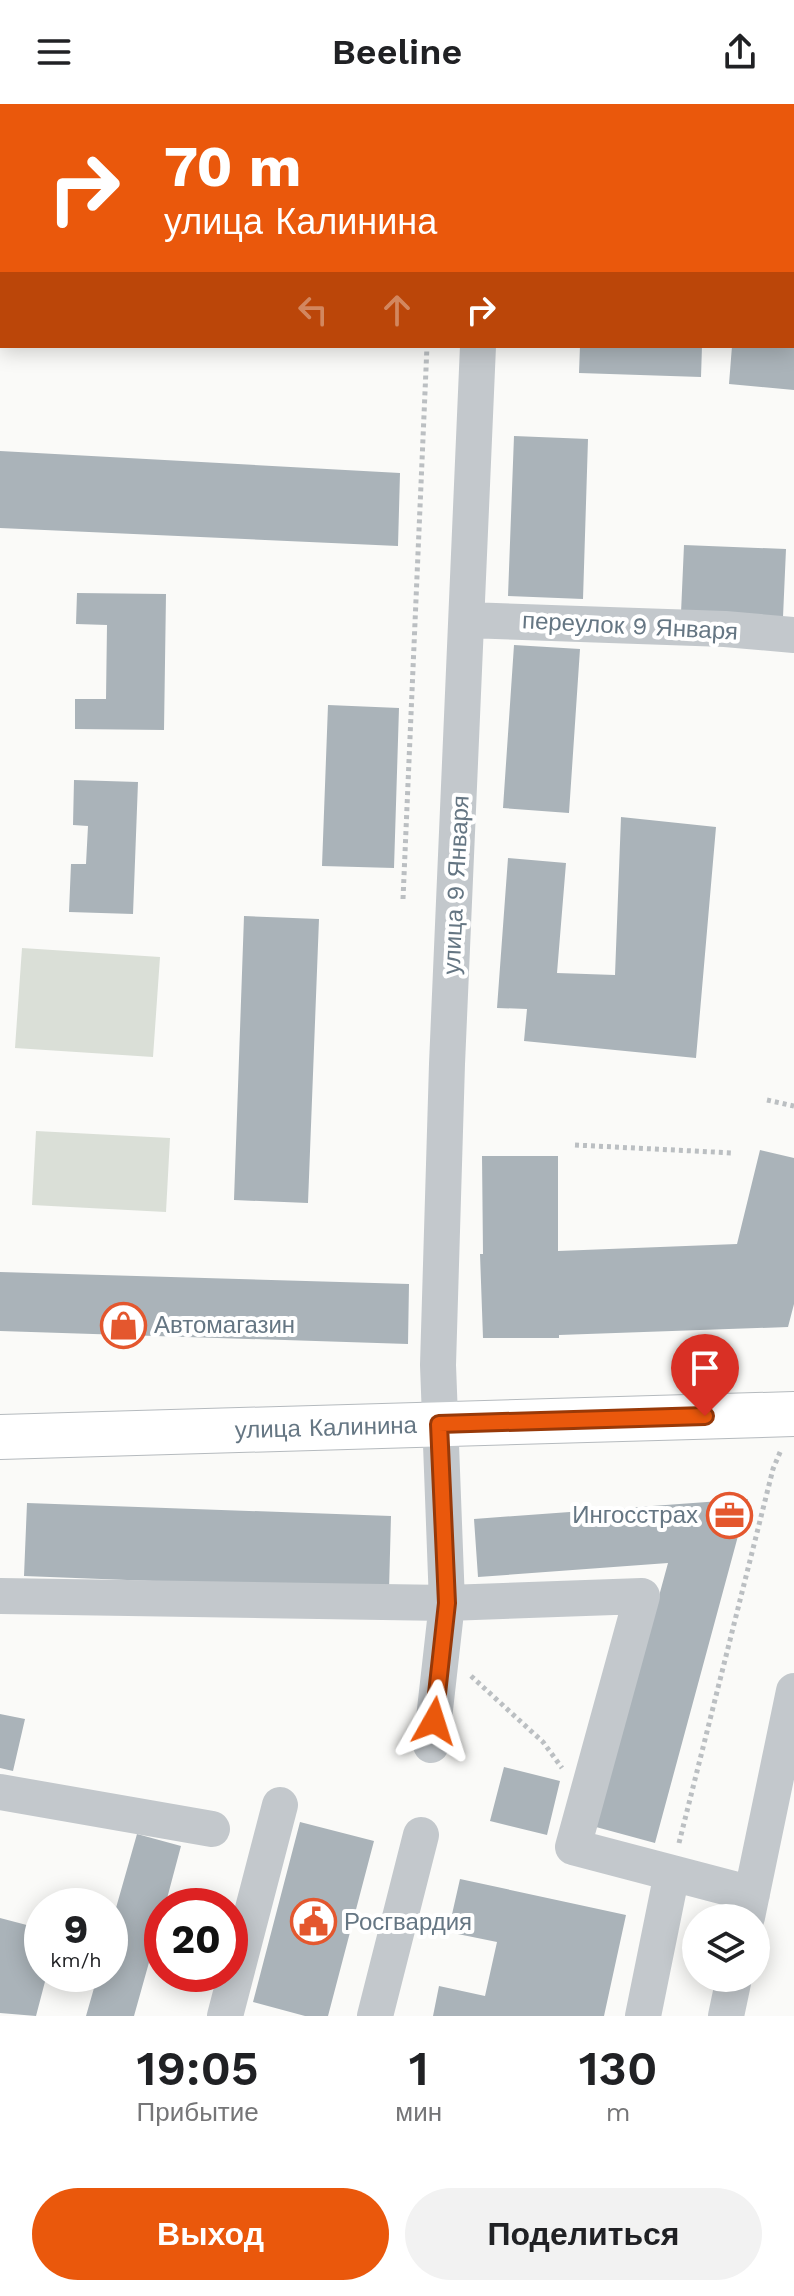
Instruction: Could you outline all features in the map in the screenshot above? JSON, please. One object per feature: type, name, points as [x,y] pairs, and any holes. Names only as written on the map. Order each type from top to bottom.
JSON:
[{"type":"main road","name":"улица Калинина","points":[[0,1437],[794,1414]]},
{"type":"street","name":"улица 9 Января","points":[[431,1745],[447,1603],[438,1365],[446,1079],[478,348]]},
{"type":"street","name":"переулок 9 Января","points":[[467,620],[725,629],[794,635]]},
{"type":"street","points":[[0,1596],[447,1603],[642,1596],[573,1847],[672,1873],[745,1904]]},
{"type":"street","points":[[751,1904],[787,1765],[794,1691]]},
{"type":"street","points":[[0,1792],[212,1829]]},
{"type":"street","points":[[225,2016],[280,1805]]},
{"type":"street","points":[[375,2016],[421,1835]]},
{"type":"street","points":[[643,2016],[672,1873]]},
{"type":"street","points":[[726,2016],[731,1992]]},
{"type":"path","points":[[403,899],[427,348]]},
{"type":"path","points":[[767,1100],[794,1106]]},
{"type":"path","points":[[575,1145],[733,1153]]},
{"type":"path","points":[[672,1873],[773,1469]]},
{"type":"path","points":[[442,1649],[543,1742],[586,1801]]},
{"type":"shaded area","points":[[22,948],[160,957],[153,1057],[15,1048]]},
{"type":"shaded area","points":[[36,1131],[170,1138],[166,1212],[32,1205]]},
{"type":"building","points":[[580,348],[702,348],[701,377],[579,373]]},
{"type":"building","points":[[732,348],[794,348],[794,390],[729,384]]},
{"type":"building","points":[[514,436],[588,439],[583,599],[508,596]]},
{"type":"building","points":[[0,451],[400,473],[398,546],[0,528]]},
{"type":"building","points":[[684,545],[786,549],[783,617],[681,613]]},
{"type":"building","points":[[77,593],[166,594],[164,730],[75,729],[75,699],[106,699],[107,625],[76,624]]},
{"type":"building","points":[[514,645],[580,649],[569,813],[503,808]]},
{"type":"building","points":[[328,705],[399,708],[394,868],[322,866]]},
{"type":"building","points":[[74,780],[138,782],[133,914],[69,912],[71,864],[86,864],[88,826],[73,825]]},
{"type":"building","points":[[621,817],[716,827],[696,1058],[524,1041],[527,1009],[497,1008],[508,858],[566,863],[557,973],[615,975]]},
{"type":"building","points":[[244,916],[319,919],[308,1203],[234,1200]]},
{"type":"building","points":[[760,1150],[794,1158],[794,1304],[788,1327],[559,1335],[559,1338],[483,1338],[480,1254],[483,1254],[482,1156],[558,1156],[558,1251],[737,1244]]},
{"type":"building","points":[[0,1272],[409,1284],[408,1344],[0,1331]]},
{"type":"building","points":[[748,1499],[655,1843],[596,1827],[668,1563],[478,1577],[474,1519]]},
{"type":"building","points":[[27,1503],[391,1516],[389,1590],[24,1576]]},
{"type":"building","points":[[0,1714],[25,1719],[13,1771],[0,1768]]},
{"type":"building","points":[[504,1767],[560,1781],[547,1835],[490,1821]]},
{"type":"building","name":"Росгвардия","points":[[300,1822],[374,1841],[328,2016],[305,2016],[253,2002]]},
{"type":"building","points":[[137,1834],[181,1846],[170,1888],[144,1888],[144,1980],[134,2016],[86,2016],[93,1992],[128,1992],[128,1888],[122,1888]]},
{"type":"building","points":[[460,1879],[626,1915],[604,2016],[433,2016],[439,1986],[485,1996],[497,1942],[448,1932]]},
{"type":"building","points":[[0,1918],[24,1924],[24,1992],[42,1992],[36,2016],[0,2013]]},
{"type":"place","name":"Автомагазин","points":[[123,1325]]},
{"type":"place","name":"Ингосстрах","points":[[729,1515]]},
{"type":"place","name":"Росгвардия","points":[[313,1922]]},
{"type":"route","points":[[434,1721],[447,1603],[439,1424],[705,1416]]}]
